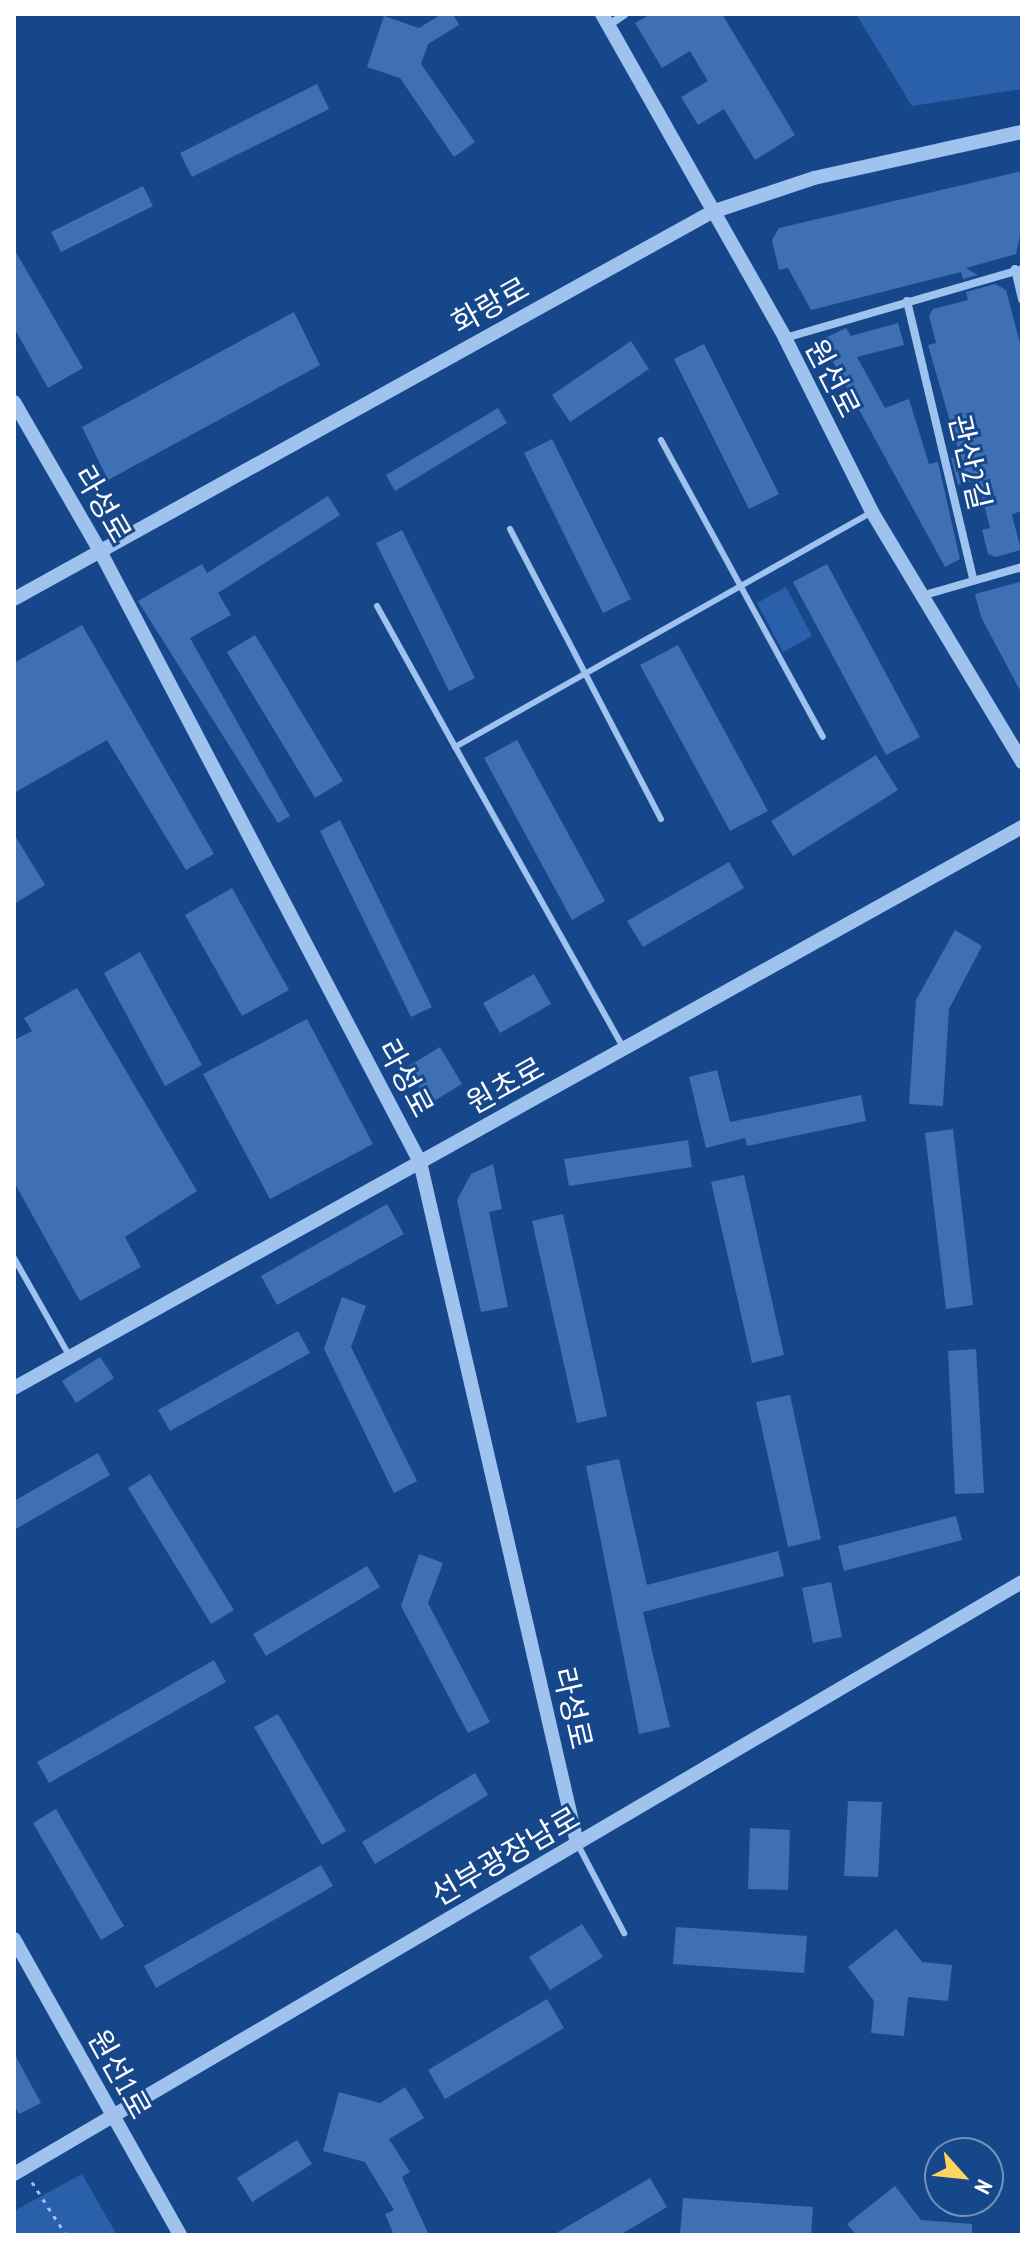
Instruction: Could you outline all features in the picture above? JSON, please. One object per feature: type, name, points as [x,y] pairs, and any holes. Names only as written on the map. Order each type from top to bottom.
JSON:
[{"type":"street","points":[[605,20],[625,14]]},
{"type":"street","name":"원선로","points":[[605,20],[785,338],[872,512],[1022,762]]},
{"type":"street","name":"화랑로","points":[[14,599],[712,212],[814,178],[1022,132]]},
{"type":"street","points":[[785,338],[1018,269],[1022,299]]},
{"type":"street","name":"관산2길","points":[[907,301],[973,579]]},
{"type":"street","name":"라성로","points":[[14,402],[100,551],[420,1162],[577,1843]]},
{"type":"street","points":[[921,596],[1022,567]]},
{"type":"street","name":"원초로","points":[[14,1388],[1022,827]]},
{"type":"street","name":"선부광장남로","points":[[19,2171],[1022,1582]]},
{"type":"street","name":"원선1로","points":[[14,1939],[180,2235]]},
{"type":"lane","points":[[661,440],[823,737]]},
{"type":"lane","points":[[455,747],[872,512]]},
{"type":"lane","points":[[510,529],[661,819]]},
{"type":"lane","points":[[377,606],[624,1049]]},
{"type":"lane","points":[[14,1258],[70,1357]]},
{"type":"lane","points":[[577,1843],[624,1933]]},
{"type":"path","points":[[19,2171],[66,2235]]},
{"type":"shaded area","points":[[856,14],[1022,14],[1022,89],[912,106]]},
{"type":"shaded area","points":[[786,587],[812,636],[783,652],[757,603]]},
{"type":"shaded area","points":[[82,2174],[117,2235],[14,2235],[14,2211]]},
{"type":"building","points":[[442,14],[453,14],[459,25],[428,44],[421,64],[475,142],[454,157],[400,78],[367,67],[384,16],[419,28]]},
{"type":"building","points":[[651,14],[722,14],[795,135],[755,160],[724,109],[698,125],[681,97],[708,81],[690,51],[662,68],[635,23]]},
{"type":"building","points":[[317,84],[329,109],[192,177],[180,153]]},
{"type":"building","points":[[1022,171],[1022,225],[1016,254],[966,268],[978,275],[963,279],[961,272],[811,310],[788,268],[779,270],[772,240],[779,228]]},
{"type":"building","points":[[143,186],[153,206],[61,252],[51,232]]},
{"type":"building","points":[[14,249],[83,368],[48,388],[14,328]]},
{"type":"building","points":[[995,284],[1006,290],[1022,351],[1022,510],[1012,515],[1021,550],[996,557],[988,554],[982,530],[990,528],[978,480],[958,485],[951,458],[960,456],[928,345],[936,343],[929,316],[933,309],[968,300],[966,292]]},
{"type":"building","points":[[294,312],[320,365],[108,480],[82,427]]},
{"type":"building","points":[[898,323],[904,345],[857,357],[885,408],[909,399],[929,464],[938,462],[960,559],[945,567],[821,340],[846,328],[851,336]]},
{"type":"building","points":[[631,341],[649,369],[570,422],[552,395]]},
{"type":"building","points":[[704,344],[779,494],[749,509],[674,359]]},
{"type":"building","points":[[498,408],[507,423],[395,491],[386,475]]},
{"type":"building","points":[[552,439],[631,599],[603,613],[524,453]]},
{"type":"building","points":[[328,496],[340,515],[218,593],[231,615],[190,638],[290,816],[278,823],[138,601],[202,564],[207,573]]},
{"type":"building","points":[[402,530],[475,678],[449,691],[376,543]]},
{"type":"building","points":[[827,564],[920,737],[886,755],[793,582]]},
{"type":"building","points":[[1020,582],[1022,694],[981,617],[975,594]]},
{"type":"building","points":[[82,625],[214,854],[186,870],[107,740],[14,793],[14,663]]},
{"type":"building","points":[[255,635],[343,781],[315,798],[227,652]]},
{"type":"building","points":[[678,645],[768,811],[730,831],[640,665]]},
{"type":"building","points":[[517,740],[605,901],[572,920],[484,758]]},
{"type":"building","points":[[876,755],[898,790],[793,856],[771,821]]},
{"type":"building","points":[[340,820],[432,1007],[411,1017],[320,831]]},
{"type":"building","points":[[14,834],[45,885],[14,904]]},
{"type":"building","points":[[729,862],[744,888],[643,947],[627,921]]},
{"type":"building","points":[[232,888],[289,990],[242,1016],[185,915]]},
{"type":"building","points":[[955,930],[982,946],[949,1009],[943,1106],[909,1104],[916,1000]]},
{"type":"building","points":[[140,952],[202,1065],[165,1086],[104,973]]},
{"type":"building","points":[[534,974],[551,1004],[500,1033],[483,1003]]},
{"type":"building","points":[[77,988],[197,1191],[125,1237],[141,1267],[80,1301],[14,1182],[14,1040],[32,1031],[24,1018]]},
{"type":"building","points":[[307,1019],[373,1144],[270,1199],[203,1074]]},
{"type":"building","points":[[440,1047],[462,1084],[429,1104],[407,1067]]},
{"type":"building","points":[[717,1070],[730,1122],[861,1095],[866,1121],[747,1146],[745,1138],[706,1148],[689,1077]]},
{"type":"building","points":[[953,1129],[973,1305],[946,1309],[925,1133]]},
{"type":"building","points":[[688,1140],[692,1167],[569,1186],[564,1159]]},
{"type":"building","points":[[493,1164],[502,1209],[489,1212],[508,1307],[481,1312],[457,1200],[471,1174]]},
{"type":"building","points":[[744,1175],[784,1355],[752,1363],[711,1182]]},
{"type":"building","points":[[387,1204],[404,1234],[277,1305],[261,1276]]},
{"type":"building","points":[[563,1214],[607,1416],[577,1423],[532,1221]]},
{"type":"building","points":[[342,1297],[366,1306],[351,1347],[417,1481],[394,1493],[324,1349]]},
{"type":"building","points":[[298,1331],[310,1353],[170,1431],[158,1410]]},
{"type":"building","points":[[976,1349],[984,1493],[955,1494],[948,1351]]},
{"type":"building","points":[[100,1357],[114,1378],[76,1403],[62,1381]]},
{"type":"building","points":[[790,1395],[821,1539],[788,1547],[756,1402]]},
{"type":"building","points":[[98,1453],[110,1475],[14,1530],[14,1501]]},
{"type":"building","points":[[619,1459],[647,1585],[778,1551],[784,1576],[643,1612],[670,1727],[639,1734],[586,1466]]},
{"type":"building","points":[[150,1474],[234,1610],[211,1624],[128,1488]]},
{"type":"building","points":[[956,1516],[962,1540],[844,1571],[838,1546]]},
{"type":"building","points":[[419,1554],[443,1563],[428,1603],[490,1722],[468,1733],[401,1606]]},
{"type":"building","points":[[367,1566],[380,1587],[266,1656],[253,1634]]},
{"type":"building","points":[[831,1582],[842,1637],[813,1643],[802,1588]]},
{"type":"building","points":[[214,1660],[226,1682],[49,1783],[37,1762]]},
{"type":"building","points":[[278,1714],[346,1831],[322,1845],[254,1727]]},
{"type":"building","points":[[475,1773],[488,1795],[375,1864],[362,1842]]},
{"type":"building","points":[[848,1801],[882,1802],[878,1877],[844,1876]]},
{"type":"building","points":[[56,1809],[124,1926],[101,1940],[33,1823]]},
{"type":"building","points":[[750,1828],[790,1830],[788,1890],[748,1889]]},
{"type":"building","points":[[321,1865],[333,1886],[156,1988],[144,1966]]},
{"type":"building","points":[[582,1924],[603,1957],[550,1990],[529,1957]]},
{"type":"building","points":[[676,1927],[807,1936],[804,1973],[673,1964]]},
{"type":"building","points":[[896,1929],[922,1962],[952,1965],[948,2001],[908,1997],[904,2036],[871,2033],[874,2001],[848,1967]]},
{"type":"building","points":[[547,1999],[564,2028],[445,2099],[428,2070]]},
{"type":"building","points":[[14,2053],[41,2103],[19,2114],[14,2105]]},
{"type":"building","points":[[405,2087],[424,2118],[389,2139],[410,2172],[402,2177],[429,2235],[394,2235],[385,2214],[394,2210],[365,2162],[323,2151],[339,2092],[380,2103]]},
{"type":"building","points":[[297,2140],[312,2164],[252,2202],[237,2178]]},
{"type":"building","points":[[650,2178],[667,2207],[620,2235],[553,2235]]},
{"type":"building","points":[[895,2186],[921,2220],[972,2224],[972,2235],[856,2235],[847,2224]]},
{"type":"building","points":[[683,2198],[813,2207],[811,2235],[680,2235]]}]
